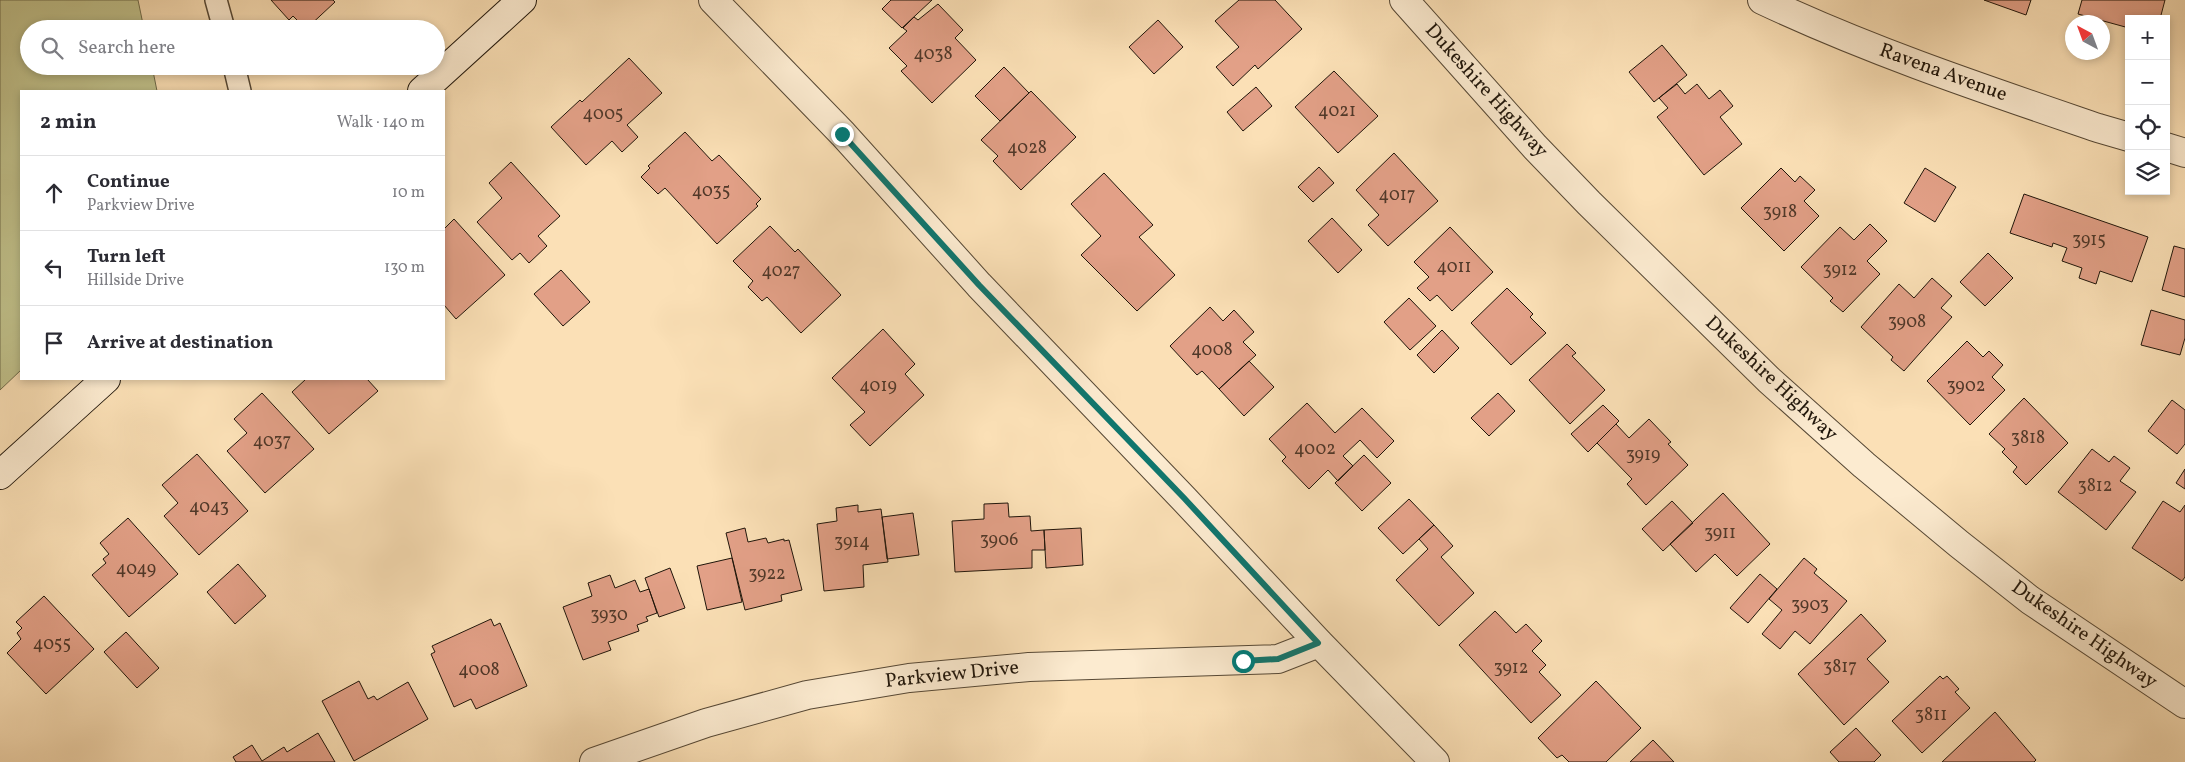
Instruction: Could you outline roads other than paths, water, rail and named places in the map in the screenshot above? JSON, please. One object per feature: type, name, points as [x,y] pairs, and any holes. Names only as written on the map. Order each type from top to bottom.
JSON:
[{"type":"street","points":[[445,70],[522,0]]},
{"type":"street","points":[[713,0],[842,134],[979,285],[1177,491],[1318,643],[1435,762]]},
{"type":"street","name":"Dukeshire Highway","points":[[1404,0],[1535,147],[1589,203],[1769,380],[1856,459],[2030,600],[2185,704]]},
{"type":"street","name":"Ravena Avenue","points":[[1762,0],[1820,27],[1888,54],[2125,136]]},
{"type":"street","points":[[423,90],[440,75]]},
{"type":"street","points":[[2170,148],[2185,153]]},
{"type":"street","points":[[0,475],[105,380]]},
{"type":"street","name":"Parkview Drive","points":[[594,762],[706,723],[807,695],[909,678],[1029,667],[1278,659],[1318,643]]},
{"type":"lane","points":[[216,0],[222,20]]},
{"type":"lane","points":[[236,75],[240,90]]}]
